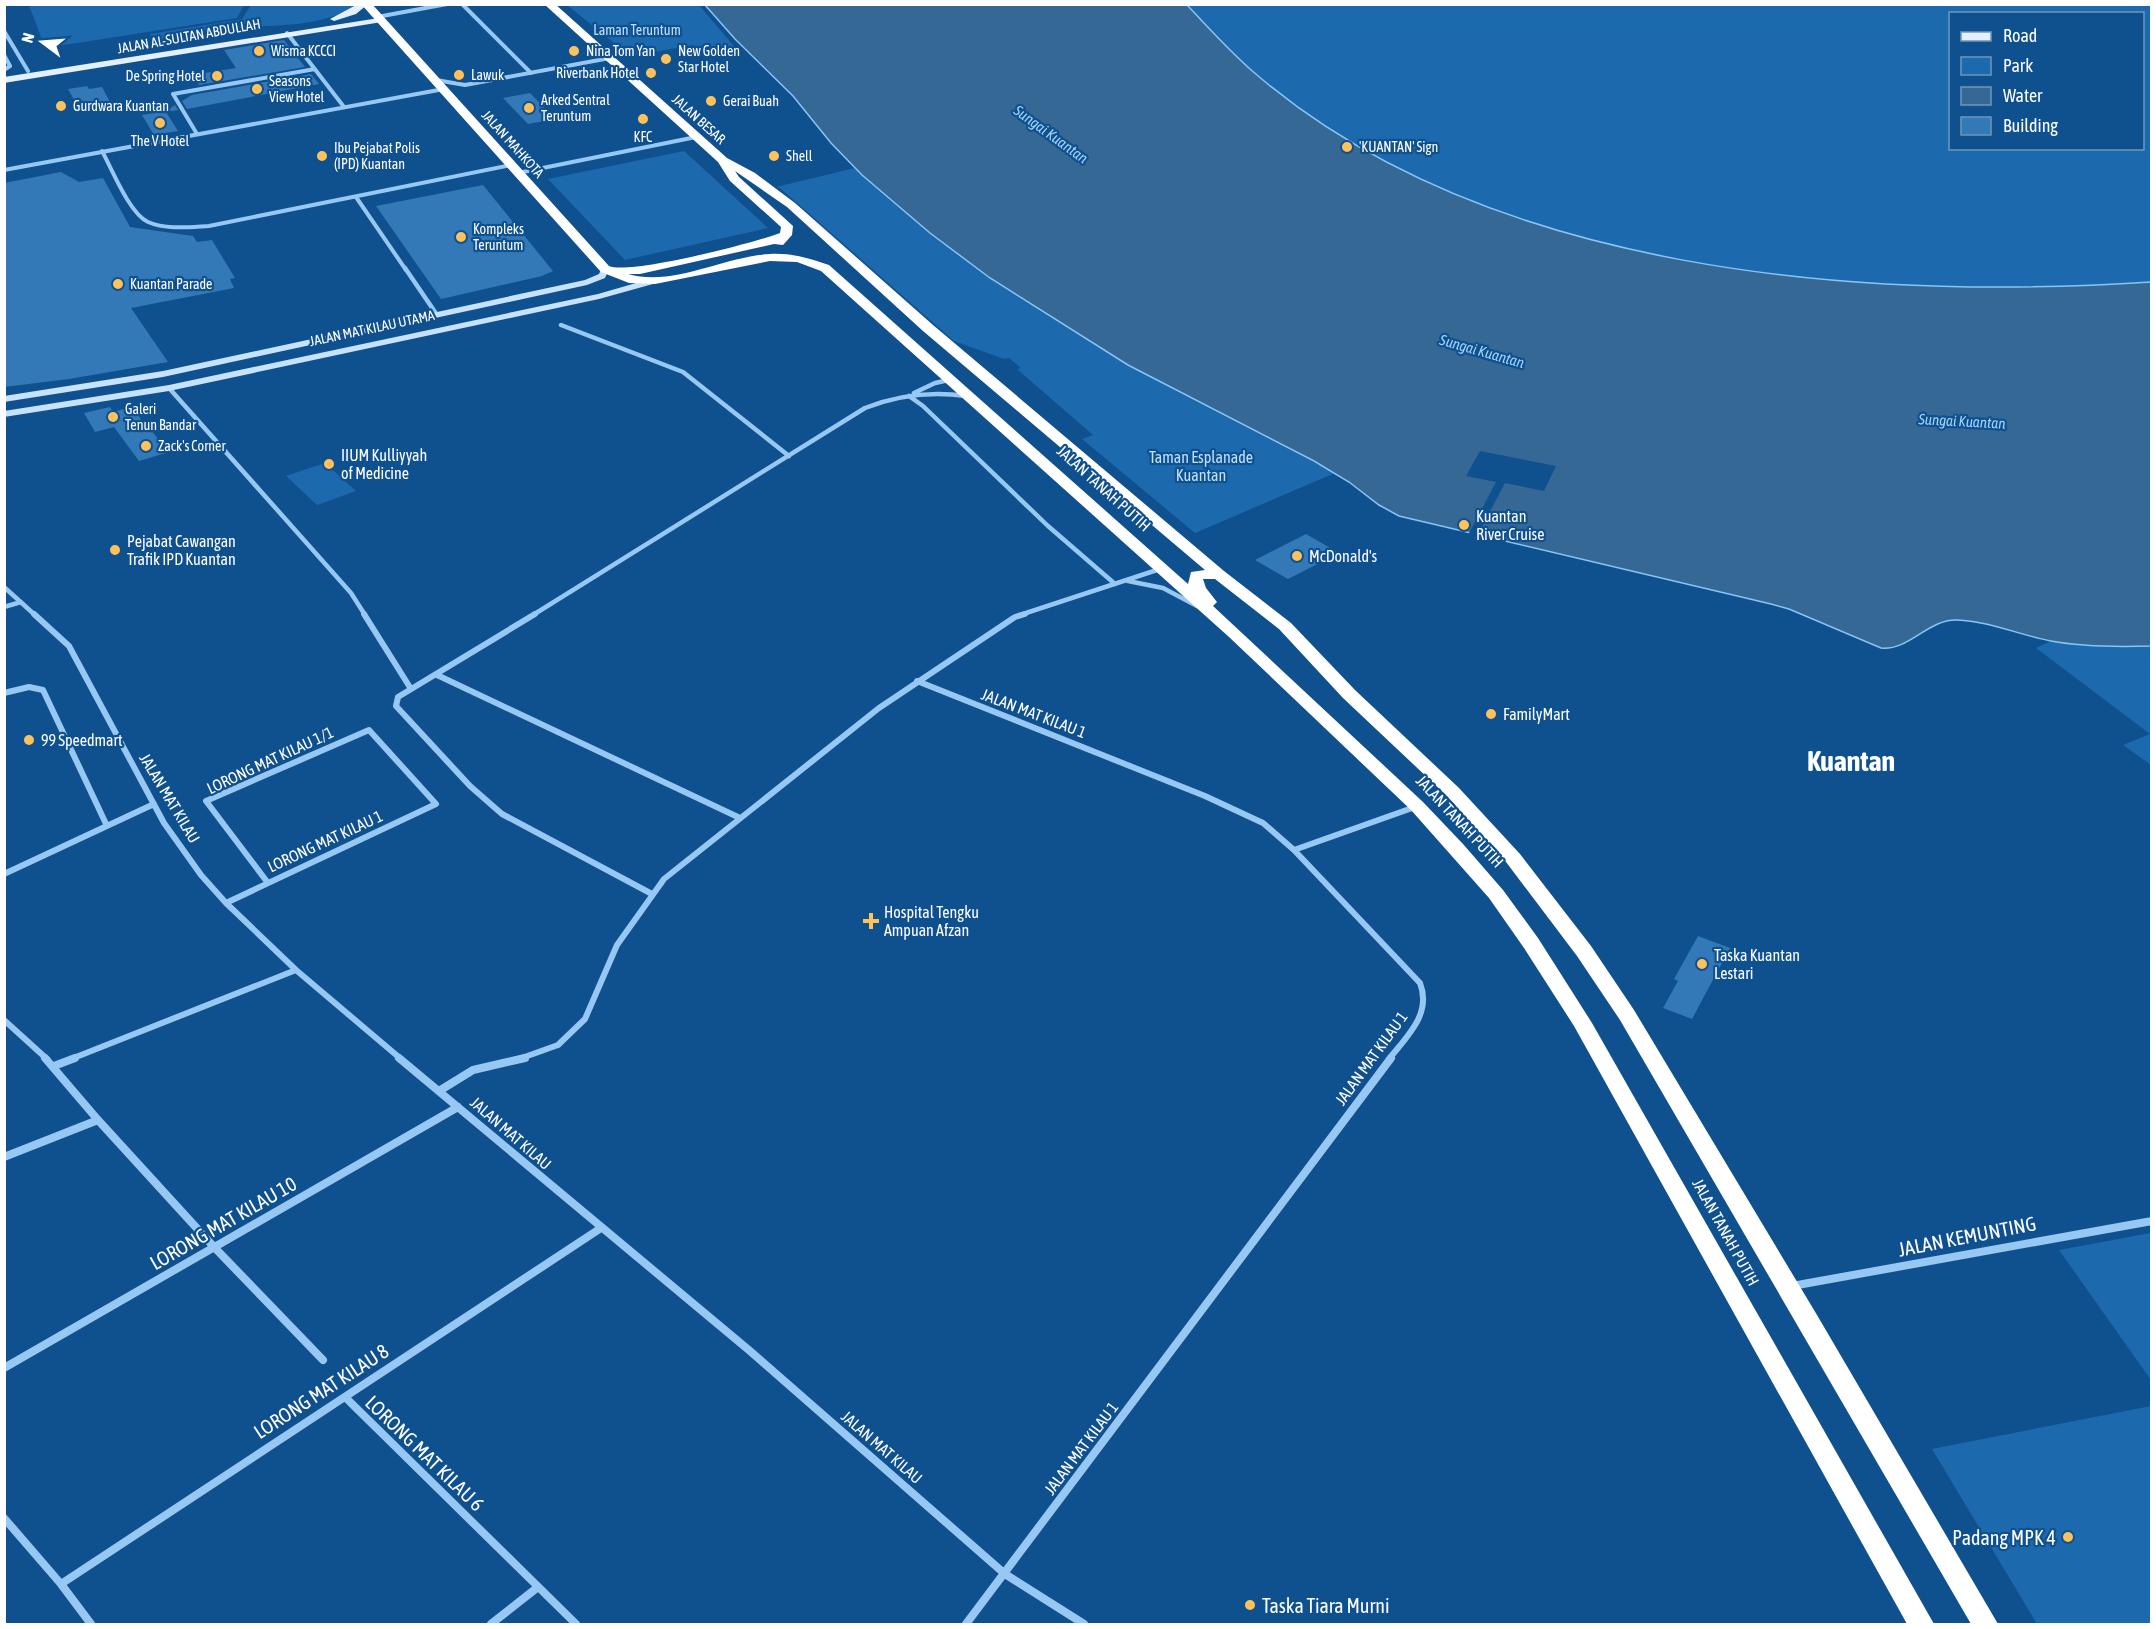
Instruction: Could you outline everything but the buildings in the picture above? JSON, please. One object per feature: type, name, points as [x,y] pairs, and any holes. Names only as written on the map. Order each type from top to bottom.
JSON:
[{"type":"highway","name":"JALAN MAHKOTA","points":[[365,4],[445,89],[605,269],[616,277],[650,282]]},
{"type":"highway","name":"JALAN BESAR","points":[[549,4],[723,160],[761,182],[791,205],[836,246]]},
{"type":"highway","points":[[723,160],[734,179],[787,226],[786,235],[772,248],[744,261]]},
{"type":"highway","points":[[605,269],[640,270],[762,244],[786,235]]},
{"type":"highway","name":"JALAN TANAH PUTIH","points":[[836,246],[964,358],[1219,574],[1285,626],[1349,694],[1452,792],[1513,858],[1584,951],[1627,1015],[1789,1287],[1985,1624]]},
{"type":"highway","name":"JALAN TANAH PUTIH","points":[[744,261],[793,259],[816,263],[825,268],[1235,634],[1417,806],[1457,848],[1496,894],[1531,943],[1582,1023],[1921,1624]]},
{"type":"highway","name":"JALAN MAT KILAU UTAMA","points":[[650,282],[744,261]]},
{"type":"highway","points":[[964,358],[961,367],[951,380],[1002,390]]},
{"type":"highway","points":[[1219,574],[1196,575],[1195,585],[1235,634]]},
{"type":"main road","name":"JALAN AL-SULTAN ABDULLAH","points":[[4,75],[335,19],[365,4]]},
{"type":"main road","name":"JALAN AL-SULTAN ABDULLAH","points":[[4,80],[378,18]]},
{"type":"street","points":[[378,18],[447,4]]},
{"type":"street","points":[[462,4],[531,73]]},
{"type":"street","points":[[4,31],[28,71]]},
{"type":"street","points":[[287,33],[344,107]]},
{"type":"street","points":[[4,46],[12,45]]},
{"type":"street","points":[[4,54],[10,66],[4,70]]},
{"type":"street","points":[[435,79],[465,85],[610,58]]},
{"type":"street","points":[[197,134],[173,94],[315,69]]},
{"type":"street","points":[[4,170],[445,89]]},
{"type":"street","points":[[102,152],[141,218],[171,226],[208,226],[356,196],[696,137]]},
{"type":"street","points":[[356,196],[437,315]]},
{"type":"street","name":"JALAN MAT KILAU UTAMA","points":[[4,399],[163,374],[402,323],[587,282],[600,278],[605,269]]},
{"type":"street","points":[[587,282],[603,286],[604,291],[599,296]]},
{"type":"street","name":"JALAN MAT KILAU UTAMA","points":[[4,414],[169,388],[408,335],[599,296],[650,282]]},
{"type":"street","points":[[402,323],[415,326],[414,331],[408,335]]},
{"type":"street","points":[[561,325],[683,372],[789,456]]},
{"type":"street","points":[[909,396],[929,386],[951,380]]},
{"type":"street","points":[[169,388],[351,593],[411,689]]},
{"type":"street","points":[[652,894],[502,814],[470,786],[396,706],[398,697],[437,675],[865,408],[909,396],[945,392],[968,396]]},
{"type":"street","points":[[909,396],[1048,526],[1114,584]]},
{"type":"street","points":[[439,1091],[473,1070],[533,1056],[558,1045],[585,1019],[617,945],[652,894],[676,868],[879,708],[1014,617],[1160,569]]},
{"type":"street","points":[[1125,581],[1162,588],[1208,612]]},
{"type":"street","name":"JALAN MAT KILAU","points":[[4,587],[69,646],[154,804],[201,875],[225,903],[296,970],[750,1352],[1005,1574],[1084,1624]]},
{"type":"street","points":[[4,607],[21,602]]},
{"type":"street","points":[[437,675],[740,818]]},
{"type":"street","name":"JALAN MAT KILAU 1","points":[[917,681],[1231,807],[1263,823],[1294,850],[1420,983],[1426,997],[1423,1011],[966,1624]]},
{"type":"street","points":[[4,693],[34,685],[43,690],[107,826]]},
{"type":"street","name":"LORONG MAT KILAU 1","points":[[225,903],[436,804],[369,730]]},
{"type":"street","name":"LORONG MAT KILAU 1/1","points":[[268,883],[206,801],[369,730]]},
{"type":"street","points":[[4,874],[154,804]]},
{"type":"street","points":[[1294,850],[1417,806]]},
{"type":"street","points":[[54,1066],[296,970]]},
{"type":"street","points":[[4,1020],[54,1066],[98,1120],[214,1247],[323,1360]]},
{"type":"street","name":"LORONG MAT KILAU 10","points":[[4,1368],[458,1107]]},
{"type":"street","points":[[4,1158],[98,1120]]},
{"type":"street","name":"JALAN KEMUNTING","points":[[1789,1287],[2151,1221]]},
{"type":"street","name":"LORONG MAT KILAU 8","points":[[61,1584],[601,1228]]},
{"type":"street","name":"LORONG MAT KILAU 6","points":[[345,1397],[576,1624]]},
{"type":"street","points":[[4,1518],[61,1584],[91,1624]]},
{"type":"street","points":[[491,1624],[538,1587]]},
{"type":"green space","points":[[29,4],[244,5],[237,18],[45,48]]},
{"type":"green space","points":[[251,5],[358,5],[331,17],[290,25],[235,28],[154,42],[150,34],[242,19]]},
{"type":"green space","name":"Laman Teruntum","points":[[567,5],[699,5],[738,51],[707,55],[694,45],[630,56]]},
{"type":"green space","points":[[1187,5],[2151,5],[2151,282],[2039,287],[1921,286],[1801,277],[1682,260],[1565,233],[1454,194],[1350,142],[1257,75]]},
{"type":"green space","points":[[684,151],[768,228],[625,260],[548,179]]},
{"type":"green space","name":"Taman Esplanade Kuantan","points":[[855,168],[953,250],[1043,312],[1174,390],[1335,473],[1195,533],[1082,439],[1093,435],[1017,369],[1021,368],[1009,358],[1004,359],[954,341],[780,188],[776,187]]},
{"type":"green space","points":[[325,463],[356,491],[317,505],[286,476]]},
{"type":"green space","points":[[2051,641],[2085,645],[2151,646],[2151,765],[2123,745],[2150,734],[2036,648]]},
{"type":"green space","points":[[2152,1233],[2151,1380],[2059,1250]]},
{"type":"green space","name":"Padang MPK 4","points":[[2151,1406],[2151,1624],[2037,1624],[1932,1449]]},
{"type":"water","name":"Sungai Kuantan","points":[[705,5],[1187,5],[1257,75],[1350,142],[1454,194],[1565,233],[1682,260],[1801,277],[1921,286],[2039,287],[2151,282],[2151,646],[2063,643],[1981,623],[1957,620],[1937,624],[1901,645],[1881,648],[1789,609],[1771,604],[1399,516],[1314,461],[1128,365],[990,278],[930,233],[862,175],[831,143],[793,96],[735,39]]},
{"type":"pier","points":[[1480,451],[1556,466],[1544,491],[1505,483],[1476,538],[1467,537],[1496,482],[1466,476]]},
{"type":"place","name":"Wisma KCCCI","points":[[259,51]]},
{"type":"place","name":"Nina Tom Yan","points":[[574,51]]},
{"type":"place","name":"New Golden Star Hotel","points":[[666,59]]},
{"type":"place","name":"Riverbank Hotel","points":[[651,73]]},
{"type":"place","name":"Lawuk","points":[[459,75]]},
{"type":"place","name":"De Spring Hotel","points":[[217,76]]},
{"type":"place","name":"Seasons View Hotel","points":[[257,89]]},
{"type":"place","name":"Gerai Buah","points":[[711,101]]},
{"type":"place","name":"Gurdwara Kuantan","points":[[61,106]]},
{"type":"place","name":"Arked Sentral Teruntum","points":[[529,108]]},
{"type":"place","name":"KFC","points":[[643,119]]},
{"type":"place","name":"The V Hotel","points":[[160,123]]},
{"type":"place","name":"'KUANTAN' Sign","points":[[1347,147]]},
{"type":"place","name":"Ibu Pejabat Polis (IPD) Kuantan","points":[[322,156]]},
{"type":"place","name":"Shell","points":[[774,156]]},
{"type":"place","name":"Kompleks Teruntum","points":[[461,237]]},
{"type":"place","name":"Kuantan Parade","points":[[118,284]]},
{"type":"place","name":"Galeri Tenun Bandar","points":[[113,417]]},
{"type":"place","name":"Zack's Corner","points":[[146,446]]},
{"type":"place","name":"IIUM Kulliyyah of Medicine","points":[[329,464]]},
{"type":"place","name":"Kuantan River Cruise","points":[[1464,525]]},
{"type":"place","name":"Pejabat Cawangan Trafik IPD Kuantan","points":[[115,550]]},
{"type":"place","name":"McDonald's","points":[[1297,556]]},
{"type":"place","name":"FamilyMart","points":[[1491,714]]},
{"type":"place","name":"99 Speedmart","points":[[29,740]]},
{"type":"place","name":"Hospital Tengku Ampuan Afzan","points":[[871,921]]},
{"type":"place","name":"Taska Kuantan Lestari","points":[[1702,964]]},
{"type":"place","name":"Padang MPK 4","points":[[2068,1537]]},
{"type":"place","name":"Taska Tiara Murni","points":[[1250,1605]]},
{"type":"district","name":"Kuantan","points":[[1851,761]]}]
